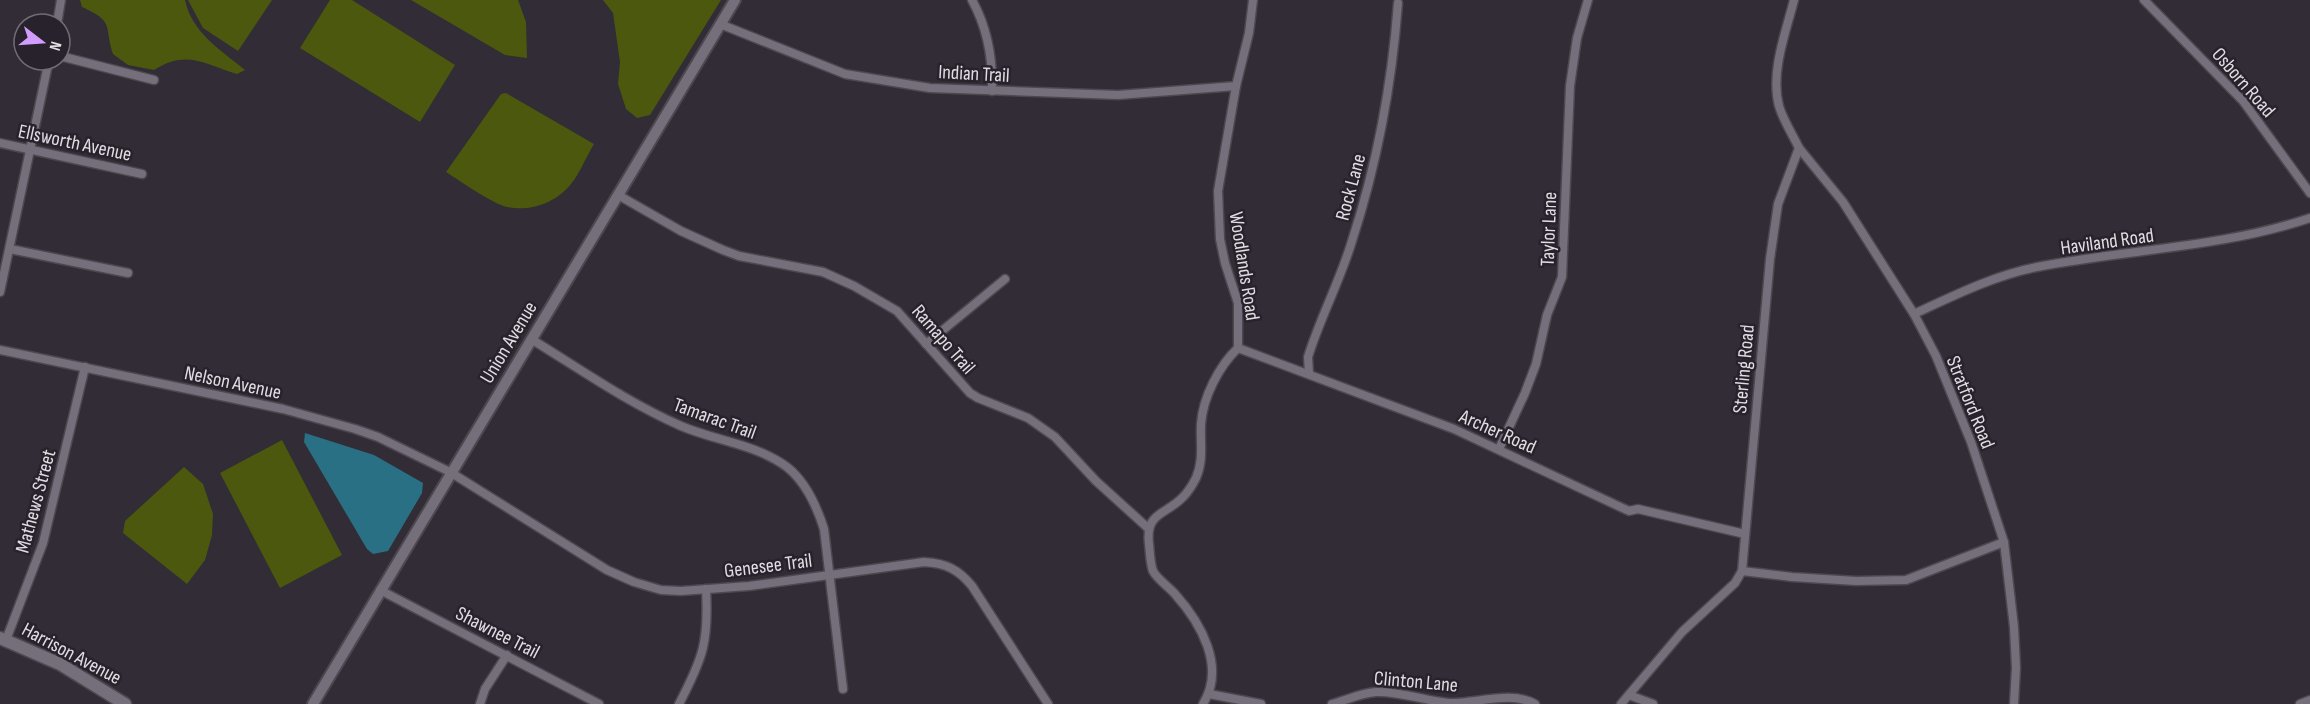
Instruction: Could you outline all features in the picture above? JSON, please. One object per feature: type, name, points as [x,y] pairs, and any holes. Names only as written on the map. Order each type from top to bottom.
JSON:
[{"type":"main road","name":"Harrison Avenue","points":[[3,639],[60,664],[125,704]]},
{"type":"street","name":"Union Avenue","points":[[313,704],[735,0]]},
{"type":"street","points":[[972,0],[980,14],[989,45],[993,66],[992,92]]},
{"type":"street","name":"Woodlands Road","points":[[1149,529],[1156,515],[1184,496],[1195,479],[1201,464],[1202,413],[1224,361],[1238,348],[1238,303],[1222,247],[1218,191],[1236,86],[1249,33],[1253,0]]},
{"type":"street","name":"Taylor Lane","points":[[1499,449],[1536,364],[1547,315],[1562,277],[1570,86],[1577,38],[1588,0]]},
{"type":"street","points":[[1794,0],[1779,63],[1778,85],[1779,106],[1799,148]]},
{"type":"street","name":"Osborn Road","points":[[2144,0],[2243,101],[2310,193]]},
{"type":"street","name":"Rock Lane","points":[[1309,373],[1310,350],[1352,241],[1377,152],[1395,39],[1398,3]]},
{"type":"street","name":"Indian Trail","points":[[720,24],[845,74],[930,88],[1118,95],[1236,86]]},
{"type":"street","points":[[72,60],[154,80]]},
{"type":"street","points":[[0,292],[47,72]]},
{"type":"street","name":"Ellsworth Avenue","points":[[0,143],[142,174]]},
{"type":"street","name":"Stratford Road","points":[[1799,148],[1843,202],[1914,314],[1936,356],[1971,442],[2004,542],[2014,627],[2016,668],[2014,704]]},
{"type":"street","name":"Sterling Road","points":[[1742,571],[1770,259],[1778,204],[1799,148]]},
{"type":"street","name":"Ramapo Trail","points":[[618,195],[681,231],[723,250],[739,256],[823,272],[897,310],[970,393],[1028,418],[1055,437],[1096,481],[1149,529]]},
{"type":"street","name":"Haviland Road","points":[[1914,314],[1983,284],[2036,267],[2224,241],[2281,228],[2310,218]]},
{"type":"street","points":[[10,249],[128,273]]},
{"type":"street","points":[[926,344],[1005,279]]},
{"type":"street","name":"Tamarac Trail","points":[[531,339],[623,396],[666,419],[711,437],[756,450],[787,467],[807,489],[824,529],[843,689]]},
{"type":"street","name":"Archer Road","points":[[1238,348],[1309,373],[1499,449],[1629,511],[1638,509],[1745,534]]},
{"type":"street","name":"Nelson Avenue","points":[[0,350],[283,409],[355,429],[386,441],[450,472]]},
{"type":"street","name":"Mathews Street","points":[[3,639],[43,543],[85,367]]},
{"type":"street","name":"Genesee Trail","points":[[450,472],[607,570],[634,582],[662,590],[681,591],[749,586],[924,562],[942,564],[962,573],[1048,704]]},
{"type":"street","points":[[1149,529],[1148,542],[1154,573],[1185,605],[1198,624],[1209,649],[1213,673],[1209,694],[1203,704]]},
{"type":"street","points":[[1621,704],[1682,632],[1735,583],[1742,571],[1792,578],[1906,580],[2004,542]]},
{"type":"street","points":[[679,704],[703,653],[708,622],[706,589]]},
{"type":"street","name":"Shawnee Trail","points":[[381,590],[599,704]]},
{"type":"street","points":[[480,704],[485,689],[507,655]]},
{"type":"street","name":"Clinton Lane","points":[[1332,704],[1361,693],[1380,692],[1450,703],[1502,699],[1527,700],[1535,704]]},
{"type":"street","points":[[1209,694],[1261,704]]},
{"type":"street","points":[[1629,695],[1653,704]]},
{"type":"street","points":[[2300,704],[2310,700]]},
{"type":"green space","points":[[80,0],[185,0],[194,22],[201,31],[217,48],[245,70],[237,74],[196,60],[186,59],[176,60],[154,70],[128,65],[113,54],[104,21],[82,7]]},
{"type":"green space","points":[[188,0],[272,0],[238,51],[203,28]]},
{"type":"green space","points":[[330,0],[352,0],[455,65],[420,122],[300,48]]},
{"type":"green space","points":[[411,0],[518,0],[526,22],[527,58],[505,55]]},
{"type":"green space","points":[[603,0],[721,0],[650,115],[637,118],[626,109],[618,84],[620,62],[613,13]]},
{"type":"green space","points":[[506,93],[594,144],[577,175],[565,191],[550,201],[533,207],[516,208],[501,205],[446,172],[501,94]]},
{"type":"green space","points":[[282,440],[342,555],[280,588],[220,473]]},
{"type":"green space","points":[[184,467],[203,484],[213,514],[212,535],[205,560],[187,584],[123,533],[125,521]]},
{"type":"water","points":[[305,433],[374,455],[423,483],[422,493],[388,551],[373,554],[367,549],[304,442]]}]
